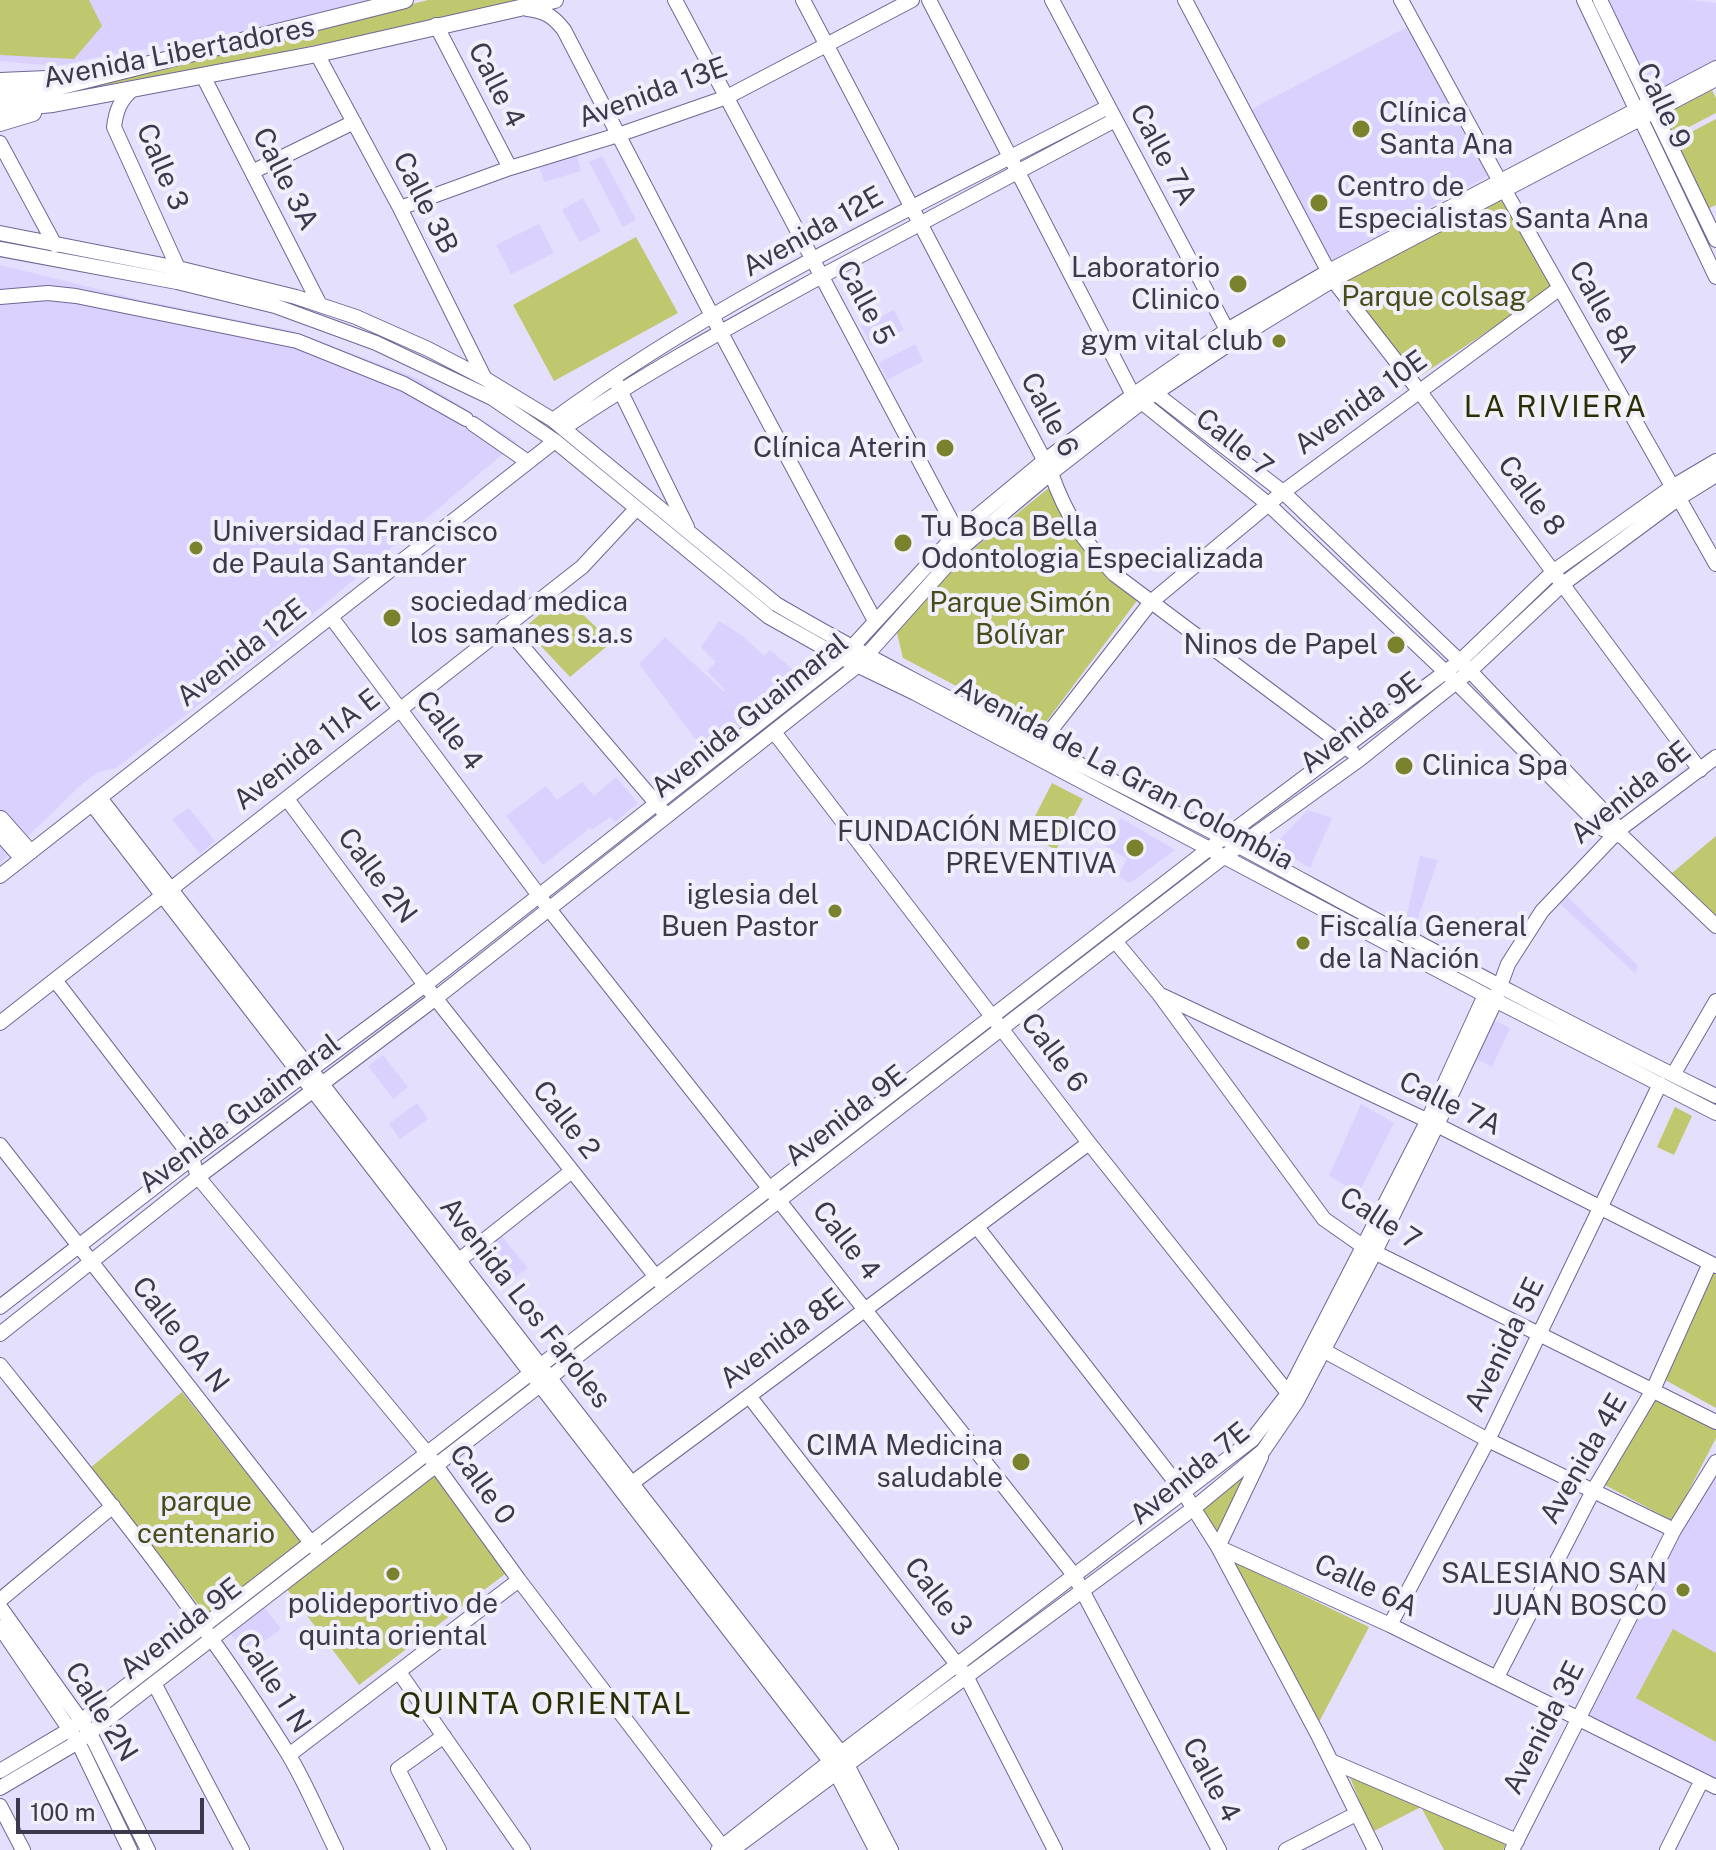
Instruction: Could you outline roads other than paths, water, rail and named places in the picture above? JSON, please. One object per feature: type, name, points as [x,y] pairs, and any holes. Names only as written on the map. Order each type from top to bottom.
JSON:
[{"type":"main road","name":"Avenida Libertadores","points":[[0,95],[50,89],[405,0]]},
{"type":"main road","name":"Avenida Libertadores","points":[[0,109],[53,104],[317,54],[555,0]]},
{"type":"main road","points":[[0,81],[120,71]]},
{"type":"main road","points":[[0,123],[27,116],[53,104]]},
{"type":"street","name":"Calle 5","points":[[675,0],[961,540]]},
{"type":"street","name":"Calle 6","points":[[803,0],[1047,467],[1064,509],[1086,542],[1114,574],[1360,759]]},
{"type":"street","name":"Avenida 13E","points":[[400,208],[510,168],[727,97],[912,0]]},
{"type":"street","name":"Calle 7","points":[[929,0],[1137,399],[1268,504],[1451,677],[1603,829],[1619,833]]},
{"type":"street","name":"Calle 8","points":[[1185,0],[1331,275],[1700,770]]},
{"type":"street","name":"Calle 8A","points":[[1401,0],[1501,184],[1716,564]]},
{"type":"street","name":"Calle 9","points":[[1584,0],[1645,110],[1711,218],[1716,240]]},
{"type":"street","name":"Calle 9","points":[[1600,0],[1692,227],[1716,277]]},
{"type":"street","name":"Calle 7A","points":[[1053,1],[1227,330]]},
{"type":"street","points":[[518,8],[543,11],[554,17],[564,30],[875,621]]},
{"type":"street","name":"Calle 4","points":[[436,25],[510,168]]},
{"type":"street","name":"Calle 3B","points":[[317,54],[400,208],[484,378]]},
{"type":"street","name":"Calle 3A","points":[[203,76],[320,305]]},
{"type":"street","name":"Avenida Guaimaral","points":[[0,1307],[192,1158],[425,985],[848,653],[875,621],[961,540],[1047,467],[1227,330],[1645,110],[1715,80]]},
{"type":"street","name":"Calle 3","points":[[133,89],[124,96],[114,127],[178,268]]},
{"type":"street","name":"Avenida 12E","points":[[0,876],[528,462],[557,430],[616,383],[713,317],[813,260],[1011,158],[1112,114]]},
{"type":"street","name":"Avenida 12E","points":[[616,383],[1018,172],[1112,114]]},
{"type":"street","points":[[252,172],[354,122]]},
{"type":"street","points":[[0,143],[55,245]]},
{"type":"street","points":[[1692,227],[1711,218]]},
{"type":"street","name":"Avenida de La Gran Colombia","points":[[0,233],[178,268],[320,305],[356,317],[428,349],[484,378],[557,430],[689,531],[776,604],[848,653]]},
{"type":"street","name":"Avenida de La Gran Colombia","points":[[0,249],[177,282],[275,306],[376,343],[557,430],[637,508],[769,617],[1040,744],[1224,839],[1493,994],[1716,1096]]},
{"type":"street","name":"Avenida Guaimaral","points":[[1137,399],[1155,393],[1331,275]]},
{"type":"street","name":"Avenida 10E","points":[[1040,744],[1151,602],[1283,492],[1560,288]]},
{"type":"street","points":[[0,297],[17,293],[76,296],[297,341],[404,384],[470,422],[528,462]]},
{"type":"street","points":[[616,383],[689,531]]},
{"type":"street","name":"Calle 7","points":[[1155,393],[1283,492],[1465,666],[1619,833],[1716,926]]},
{"type":"street","name":"Avenida 9E","points":[[998,1022],[1115,941],[1225,856],[1360,759],[1451,677],[1716,461]]},
{"type":"street","name":"Avenida 9E","points":[[1465,666],[1554,571],[1675,492],[1716,475]]},
{"type":"street","name":"Avenida 11A E","points":[[0,1023],[582,567],[637,508]]},
{"type":"street","name":"Avenida Guaimaral","points":[[0,1334],[198,1177],[436,998],[863,661],[961,540]]},
{"type":"street","name":"Calle 4","points":[[331,617],[549,909],[776,1193],[1074,1575],[1219,1850]]},
{"type":"street","points":[[505,626],[668,816]]},
{"type":"street","name":"Avenida de La Gran Colombia","points":[[863,661],[915,693],[1716,1113]]},
{"type":"street","name":"Avenida 9E","points":[[0,1771],[80,1731],[154,1683],[310,1543],[431,1459],[998,1022],[1210,848],[1346,748],[1451,677]]},
{"type":"street","name":"Calle 6","points":[[774,732],[1089,1143],[1292,1398]]},
{"type":"street","name":"Avenida 6E","points":[[1493,994],[1542,911],[1619,833],[1716,757]]},
{"type":"street","name":"Calle 2N","points":[[287,799],[425,985]]},
{"type":"street","name":"Avenida Los Faroles","points":[[96,801],[839,1763],[891,1850]]},
{"type":"street","points":[[1,818],[27,855]]},
{"type":"street","points":[[0,834],[27,855]]},
{"type":"street","name":"Calle 7","points":[[1115,941],[1159,994],[1324,1219],[1370,1249],[1716,1422]]},
{"type":"street","points":[[55,980],[192,1158]]},
{"type":"street","name":"Calle 2","points":[[425,985],[661,1282]]},
{"type":"street","name":"Calle 7A","points":[[1159,994],[1432,1124],[1713,1265]]},
{"type":"street","name":"Avenida 7E","points":[[962,1670],[1082,1590],[1194,1508],[1274,1439],[1432,1124],[1493,994]]},
{"type":"street","points":[[1673,1075],[1716,1001]]},
{"type":"street","name":"Avenida 5E","points":[[1390,1625],[1488,1440],[1660,1084]]},
{"type":"street","name":"Avenida 8E","points":[[626,1487],[1089,1143]]},
{"type":"street","name":"Calle 0A N","points":[[0,1145],[320,1556]]},
{"type":"street","name":"Calle 0","points":[[192,1158],[198,1177],[431,1459],[724,1849]]},
{"type":"street","points":[[454,1264],[572,1171]]},
{"type":"street","points":[[977,1227],[1194,1508],[1218,1547],[1375,1850]]},
{"type":"street","name":"Avenida 4E","points":[[1497,1677],[1593,1491],[1653,1390],[1713,1265]]},
{"type":"street","points":[[1318,1348],[1488,1440],[1674,1530]]},
{"type":"street","name":"Calle 1 N","points":[[0,1365],[113,1506],[208,1632],[289,1755],[336,1850]]},
{"type":"street","name":"Calle 3","points":[[749,1396],[962,1670],[1055,1850]]},
{"type":"street","name":"Avenida 7E","points":[[724,1849],[962,1670],[1074,1575],[1252,1440],[1292,1398]]},
{"type":"street","points":[[1218,1547],[1263,1451],[1252,1440]]},
{"type":"street","name":"Avenida 9E","points":[[0,1788],[80,1731],[208,1632],[320,1556],[431,1459]]},
{"type":"street","name":"Avenida 3E","points":[[1515,1846],[1674,1530],[1716,1462]]},
{"type":"street","points":[[0,1600],[113,1506]]},
{"type":"street","name":"Calle 6A","points":[[1218,1547],[1390,1625],[1578,1718]]},
{"type":"street","points":[[289,1755],[519,1580]]},
{"type":"street","name":"Calle 2N","points":[[0,1607],[80,1731],[148,1850]]},
{"type":"street","name":"Calle 2N","points":[[0,1627],[80,1731],[130,1850]]},
{"type":"street","points":[[399,1672],[523,1850]]},
{"type":"street","points":[[154,1683],[242,1850]]},
{"type":"street","points":[[1578,1718],[1709,1784],[1667,1850]]},
{"type":"street","points":[[439,1850],[398,1769],[444,1736]]},
{"type":"street","points":[[1331,1761],[1515,1846]]},
{"type":"street","name":"Avenida Los Faroles","points":[[839,1763],[876,1850]]},
{"type":"street","points":[[0,1806],[23,1850]]},
{"type":"street","points":[[1286,1850],[1356,1814]]},
{"type":"place","name":"Clínica Santa Ana","points":[[1361,129]]},
{"type":"place","name":"Centro de Especialistas Santa Ana","points":[[1319,203]]},
{"type":"place","name":"Laboratorio Clinico","points":[[1238,284]]},
{"type":"place","name":"gym vital club","points":[[1279,341]]},
{"type":"place","name":"Clínica Aterin","points":[[945,448]]},
{"type":"place","name":"Tu Boca Bella Odontologia Especializada","points":[[903,543]]},
{"type":"place","name":"Universidad Francisco de Paula Santander","points":[[196,548]]},
{"type":"place","name":"sociedad medica los samanes s.a.s","points":[[392,618]]},
{"type":"place","name":"Ninos de Papel","points":[[1396,645]]},
{"type":"place","name":"Clinica Spa","points":[[1404,766]]},
{"type":"place","name":"FUNDACIÓN MEDICO PREVENTIVA","points":[[1135,848]]},
{"type":"place","name":"iglesia del Buen Pastor","points":[[835,911]]},
{"type":"place","name":"Fiscalía General de la Nación","points":[[1303,943]]},
{"type":"place","name":"CIMA Medicina saludable","points":[[1021,1462]]},
{"type":"place","name":"polideportivo de quinta oriental","points":[[393,1574]]},
{"type":"place","name":"SALESIANO SAN JUAN BOSCO","points":[[1683,1590]]},
{"type":"district","name":"LA RIVIERA","points":[[1556,408]]},
{"type":"district","name":"QUINTA ORIENTAL","points":[[546,1705]]},
{"type":"park label","name":"Parque colsag","points":[[1434,297]]},
{"type":"park label","name":"Parque Simón Bolívar","points":[[1020,619]]},
{"type":"park label","name":"parque centenario","points":[[206,1518]]}]
